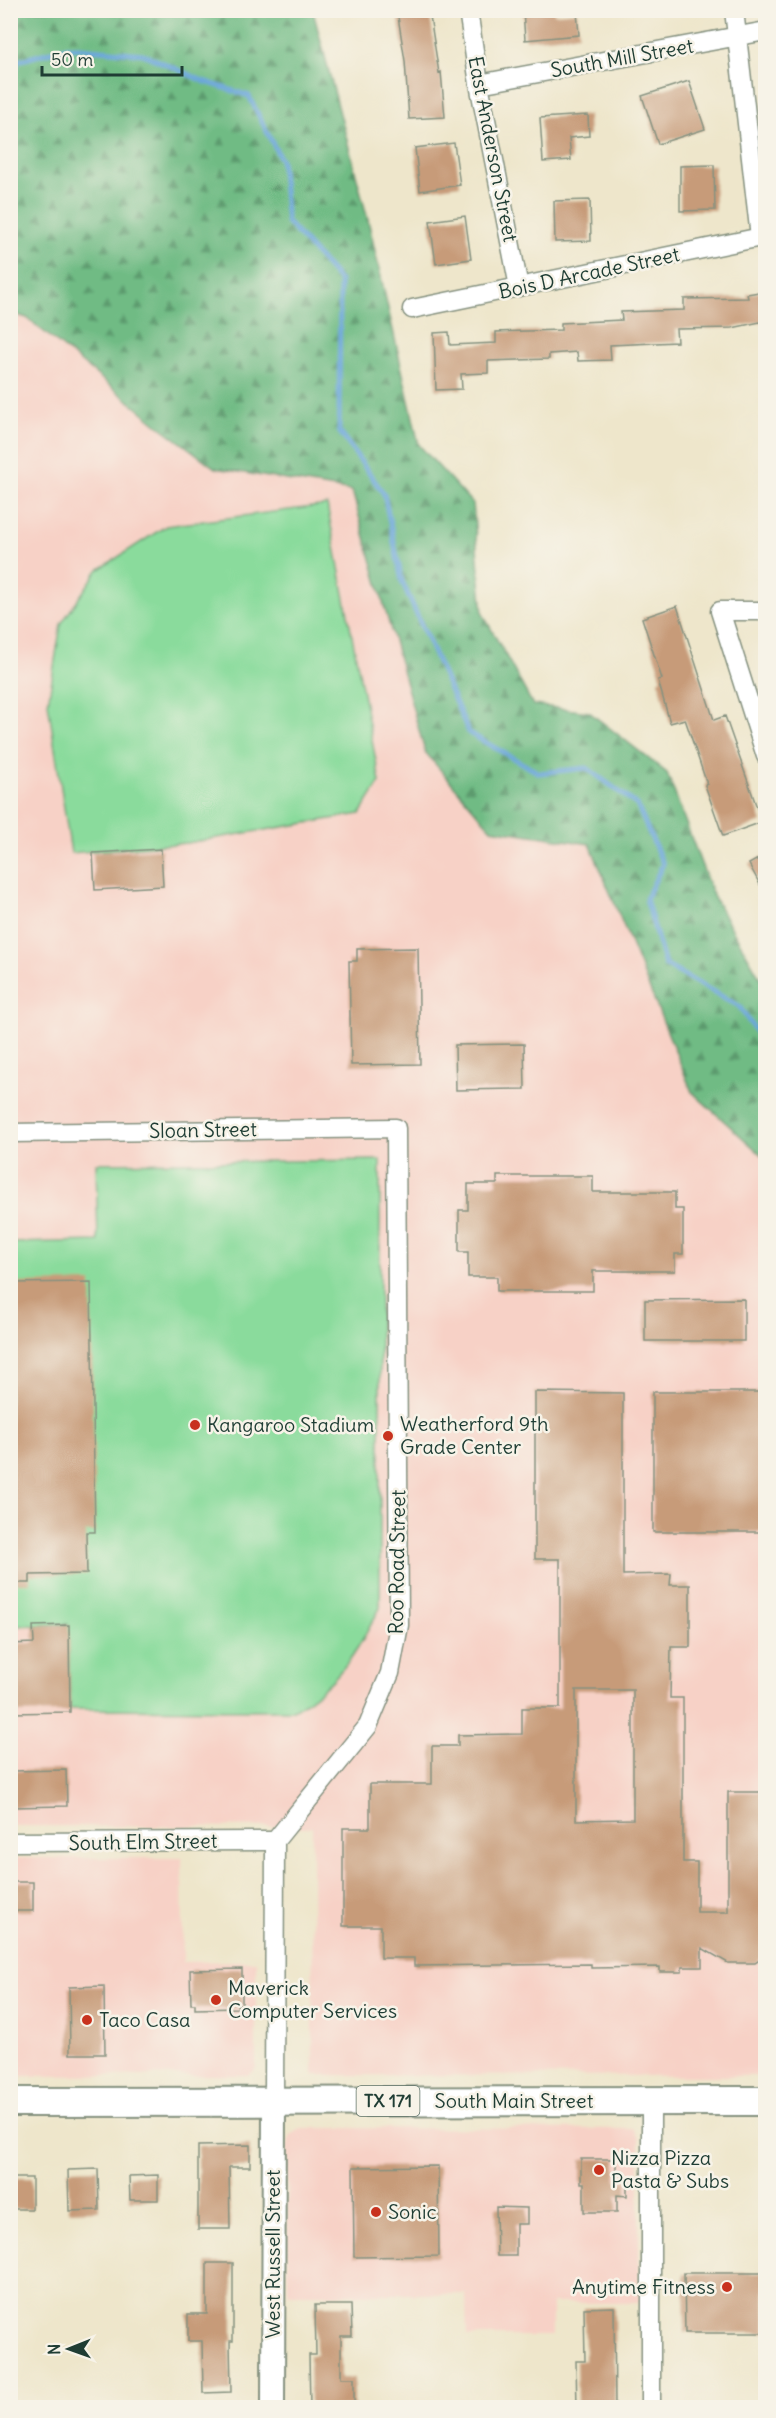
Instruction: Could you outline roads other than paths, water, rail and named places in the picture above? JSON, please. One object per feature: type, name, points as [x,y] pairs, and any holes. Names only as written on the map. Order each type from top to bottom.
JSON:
[{"type":"main road","name":"South Main Street","points":[[10,2102],[765,2101]]},
{"type":"street","name":"East Anderson Street","points":[[468,10],[479,84],[519,287]]},
{"type":"street","points":[[734,10],[763,237]]},
{"type":"street","name":"South Mill Street","points":[[479,84],[765,31]]},
{"type":"street","name":"Bois D Arcade Street","points":[[412,309],[763,237]]},
{"type":"street","points":[[765,611],[720,611],[765,756]]},
{"type":"street","name":"Sloan Street","points":[[10,1133],[396,1128]]},
{"type":"street","name":"Roo Road Street","points":[[275,1840],[368,1726],[390,1673],[399,1625],[396,1128]]},
{"type":"street","points":[[274,2101],[275,1840]]},
{"type":"street","name":"South Elm Street","points":[[10,1842],[275,1840]]},
{"type":"street","name":"West Russell Street","points":[[273,2408],[274,2101]]},
{"type":"street","points":[[651,2102],[651,2408]]},
{"type":"waterway","points":[[10,86],[18,61],[68,47],[143,54],[203,81],[249,96],[281,160],[287,222],[340,281],[339,431],[384,494],[402,581],[469,733],[539,773],[587,768],[637,805],[663,864],[646,899],[665,965],[739,1006],[766,1047]]},
{"type":"place","name":"Kangaroo Stadium","points":[[195,1425]]},
{"type":"place","name":"Weatherford 9th Grade Center","points":[[388,1436]]},
{"type":"place","name":"Maverick Computer Services","points":[[216,2000]]},
{"type":"place","name":"Taco Casa","points":[[87,2020]]},
{"type":"place","name":"Nizza Pizza Pasta & Subs","points":[[599,2170]]},
{"type":"place","name":"Sonic","points":[[376,2212]]},
{"type":"place","name":"Anytime Fitness","points":[[727,2287]]}]
